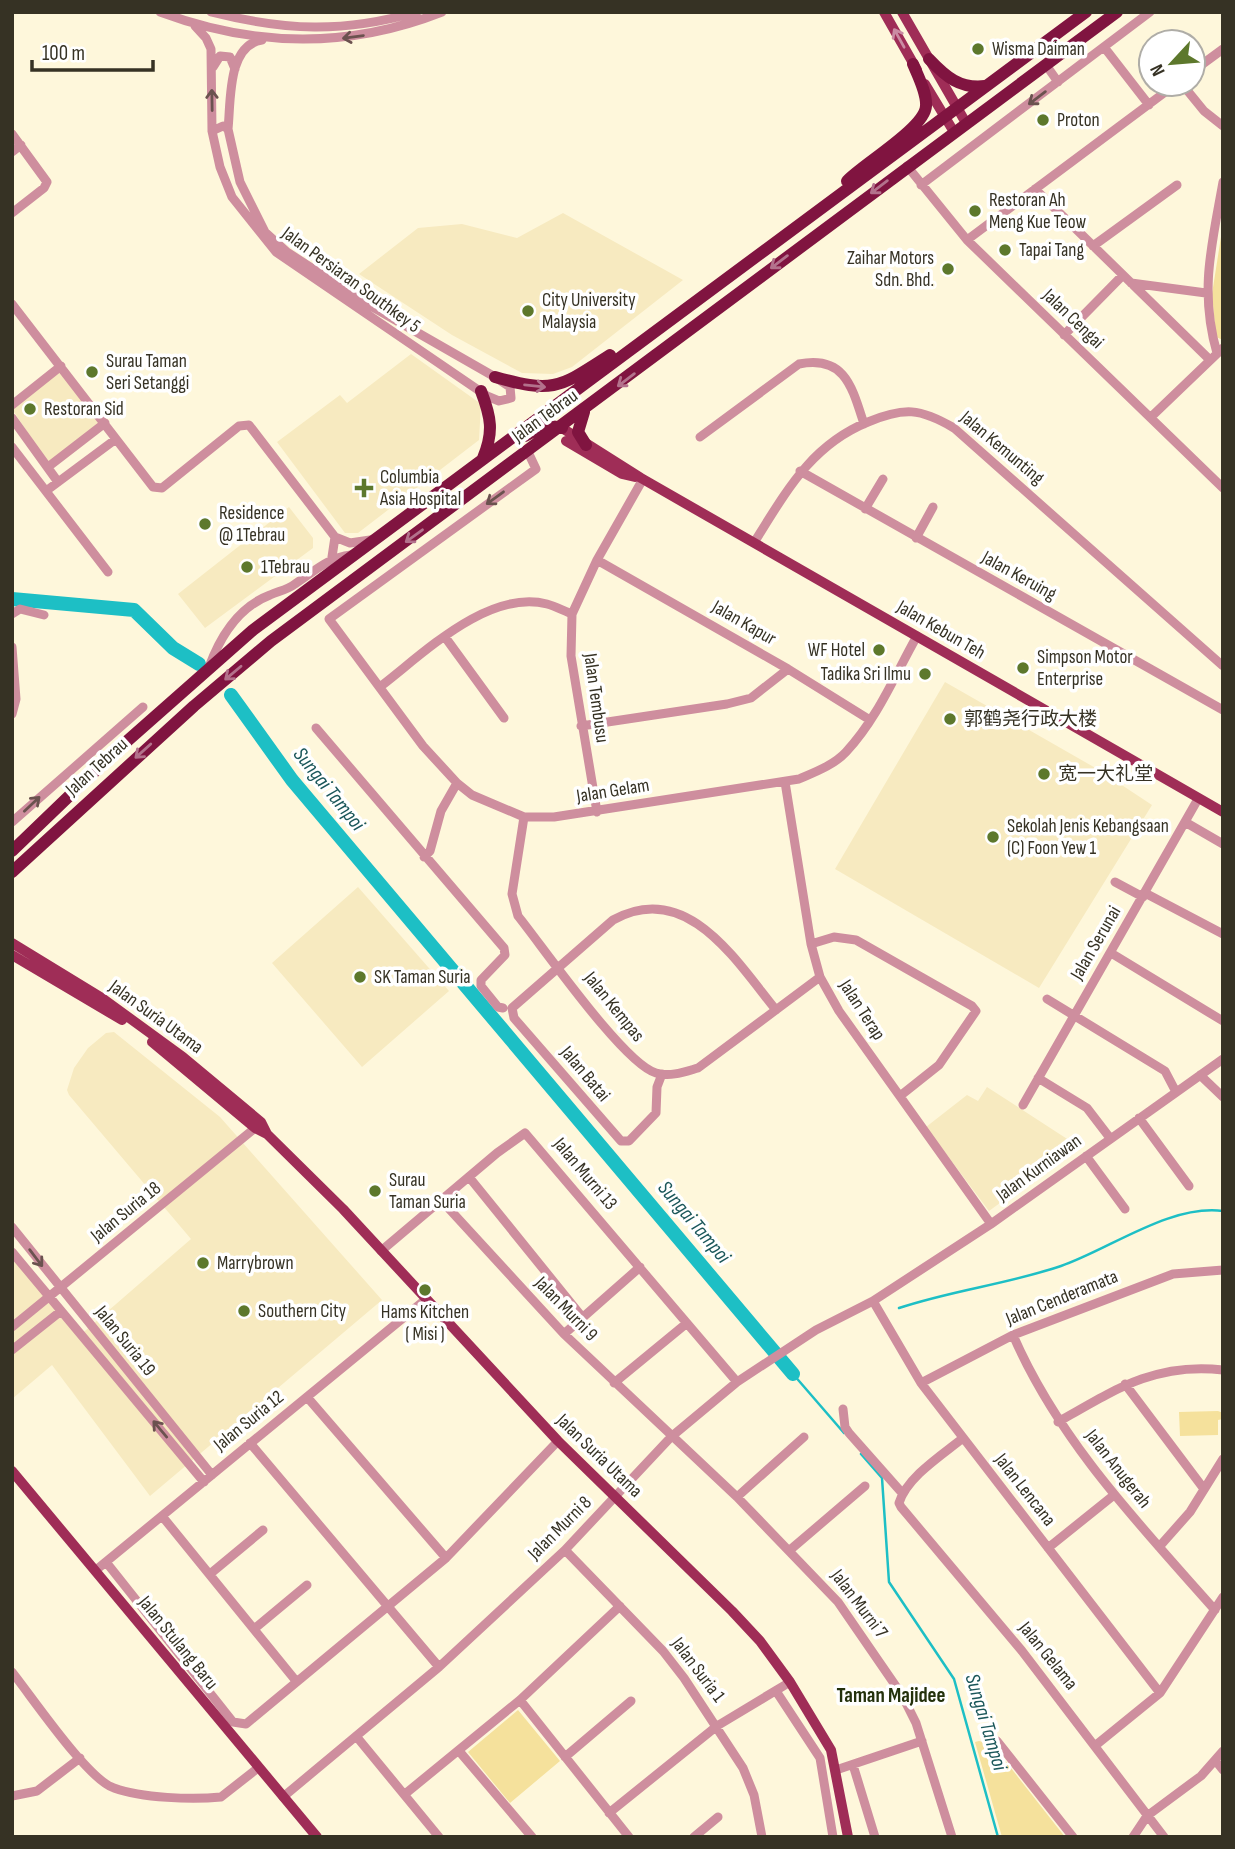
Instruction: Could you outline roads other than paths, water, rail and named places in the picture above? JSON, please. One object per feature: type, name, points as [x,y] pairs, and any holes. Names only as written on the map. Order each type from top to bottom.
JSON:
[{"type":"highway","name":"Jalan Tebrau","points":[[12,851],[117,751],[253,629],[1086,12]]},
{"type":"highway","name":"Jalan Tebrau","points":[[12,872],[184,715],[271,641],[559,431],[907,166],[1117,12]]},
{"type":"highway","points":[[929,59],[957,83],[970,87],[988,85]]},
{"type":"highway","points":[[823,208],[870,159],[910,131],[924,115],[926,104],[913,64]]},
{"type":"highway","points":[[495,377],[529,387],[562,385],[687,308]]},
{"type":"highway","points":[[481,391],[492,430],[483,458]]},
{"type":"highway","points":[[434,494],[457,486],[536,428],[559,431],[566,397]]},
{"type":"highway","points":[[584,411],[578,432],[586,445]]},
{"type":"main road","points":[[884,12],[954,132]]},
{"type":"main road","points":[[902,12],[966,123]]},
{"type":"main road","name":"Jalan Kebun Teh","points":[[559,431],[755,541],[1223,812]]},
{"type":"main road","name":"Jalan Kebun Teh","points":[[559,431],[622,474],[642,478]]},
{"type":"main road","name":"Jalan Suria Utama","points":[[12,943],[102,998],[183,1057],[258,1125],[381,1251],[558,1441],[732,1611],[760,1641],[790,1682],[831,1750],[848,1837]]},
{"type":"main road","name":"Jalan Suria Utama","points":[[12,955],[135,1028],[258,1125]]},
{"type":"main road","name":"Jalan Stulang Baru","points":[[12,1471],[317,1837]]},
{"type":"street","points":[[160,12],[190,23],[268,39],[319,40],[359,36],[442,12]]},
{"type":"street","points":[[211,12],[265,25],[304,29],[343,28],[417,12]]},
{"type":"street","points":[[921,185],[1150,12]]},
{"type":"street","name":"Jalan Persiaran Southkey 5","points":[[190,23],[206,38],[212,70],[212,131],[220,167],[232,197],[276,252],[481,391],[499,401],[511,398],[510,387],[358,298],[287,252],[265,232],[240,182],[228,129]]},
{"type":"street","points":[[212,131],[223,126],[228,129],[239,54],[249,43],[268,39]]},
{"type":"street","points":[[1104,47],[1149,104]]},
{"type":"street","points":[[1207,61],[1223,49]]},
{"type":"street","points":[[212,70],[220,56],[225,55],[230,57],[236,69]]},
{"type":"street","points":[[1046,65],[1058,82]]},
{"type":"street","points":[[967,240],[1157,98]]},
{"type":"street","points":[[1193,98],[1204,111],[1223,126]]},
{"type":"street","points":[[12,134],[47,182],[44,188],[12,213]]},
{"type":"street","points":[[12,152],[21,145]]},
{"type":"street","name":"Jalan Cengai","points":[[907,166],[967,240],[1222,485]]},
{"type":"street","points":[[1216,354],[1206,293],[1220,218],[1223,182]]},
{"type":"street","points":[[1093,246],[1177,185]]},
{"type":"street","points":[[1035,189],[1131,283],[1216,354]]},
{"type":"street","points":[[1064,335],[1123,275]]},
{"type":"street","points":[[1131,283],[1206,293]]},
{"type":"street","points":[[12,304],[153,487],[158,488],[239,426],[248,425],[335,537],[349,543],[373,540]]},
{"type":"street","points":[[1151,417],[1216,354]]},
{"type":"street","points":[[700,437],[799,364],[812,362],[824,362],[840,371],[853,392],[863,424]]},
{"type":"street","points":[[12,405],[61,366]]},
{"type":"street","name":"Jalan Kemunting","points":[[755,541],[800,471],[826,444],[863,424],[910,410],[931,415],[954,428],[1223,666]]},
{"type":"street","points":[[12,418],[58,482]]},
{"type":"street","points":[[47,467],[105,423]]},
{"type":"street","points":[[46,491],[116,439]]},
{"type":"street","points":[[12,447],[108,572]]},
{"type":"street","name":"Jalan Gelam","points":[[533,449],[536,469],[329,619],[423,746],[457,783],[472,795],[524,817],[554,817],[785,782],[823,769],[845,754],[870,720],[917,636]]},
{"type":"street","name":"Jalan Keruing","points":[[800,471],[1223,710]]},
{"type":"street","name":"Jalan Tembusu","points":[[597,812],[571,656],[572,614],[597,560],[642,478]]},
{"type":"street","points":[[865,509],[883,479]]},
{"type":"street","points":[[916,538],[933,507]]},
{"type":"street","points":[[332,558],[335,537]]},
{"type":"street","points":[[208,669],[215,650],[237,617],[270,595],[294,585],[332,558],[351,555]]},
{"type":"street","name":"Jalan Kapur","points":[[597,560],[788,668],[870,720]]},
{"type":"street","points":[[381,686],[445,638],[487,611],[517,605],[545,604],[572,614]]},
{"type":"street","points":[[12,614],[20,609],[44,614]]},
{"type":"street","points":[[445,638],[504,718]]},
{"type":"street","points":[[12,647],[16,699],[12,714]]},
{"type":"street","points":[[582,726],[727,705],[751,698],[788,668]]},
{"type":"street","points":[[12,822],[143,707]]},
{"type":"street","points":[[316,728],[504,948],[505,956],[481,980],[481,986],[498,1007],[503,1008]]},
{"type":"street","points":[[107,739],[117,751]]},
{"type":"street","name":"Jalan Terap","points":[[785,782],[811,944],[820,976],[839,1011],[991,1224]]},
{"type":"street","points":[[424,857],[430,851],[441,811],[457,783]]},
{"type":"street","points":[[52,785],[65,800]]},
{"type":"street","name":"Jalan Serunai","points":[[1023,1105],[1198,799]]},
{"type":"street","name":"Jalan Kempas","points":[[524,817],[512,894],[518,916],[626,1052],[640,1065],[662,1074]]},
{"type":"street","points":[[1185,822],[1223,844]]},
{"type":"street","points":[[1115,882],[1223,934]]},
{"type":"street","points":[[558,965],[627,912],[648,908],[671,910],[698,923],[715,937],[776,1010]]},
{"type":"street","points":[[811,944],[834,937],[856,940],[972,1006],[976,1011],[940,1065],[900,1096]]},
{"type":"street","points":[[1111,953],[1223,1021]]},
{"type":"street","name":"Jalan Batai","points":[[558,965],[517,1002],[512,1013],[614,1137],[628,1141],[656,1113],[657,1087],[662,1074]]},
{"type":"street","points":[[662,1074],[678,1074],[698,1068],[820,976]]},
{"type":"street","points":[[1047,999],[1165,1071],[1176,1092]]},
{"type":"street","name":"Jalan Kurniawan","points":[[876,1305],[1223,1059]]},
{"type":"street","points":[[1200,1075],[1223,1097]]},
{"type":"street","points":[[1038,1078],[1087,1108],[1111,1138]]},
{"type":"street","points":[[1139,1118],[1189,1186]]},
{"type":"street","name":"Jalan Suria 18","points":[[14,1325],[258,1125]]},
{"type":"street","name":"Jalan Murni 13","points":[[381,1251],[525,1133],[737,1382]]},
{"type":"street","points":[[1086,1156],[1125,1209]]},
{"type":"street","points":[[469,1177],[583,1318]]},
{"type":"street","name":"Jalan Murni 9","points":[[441,1200],[564,1334],[671,1437]]},
{"type":"street","name":"Jalan Suria 19","points":[[12,1227],[212,1475]]},
{"type":"street","points":[[12,1252],[204,1482]]},
{"type":"street","points":[[564,1334],[640,1267]]},
{"type":"street","name":"Jalan Cenderamata","points":[[921,1383],[1013,1335],[1173,1274],[1223,1270]]},
{"type":"street","name":"Jalan Suria 12","points":[[96,1570],[425,1300]]},
{"type":"street","name":"Jalan Lencana","points":[[876,1305],[921,1383],[1160,1693]]},
{"type":"street","name":"Jalan Murni 8","points":[[283,1797],[439,1667],[565,1550],[671,1437],[737,1382],[832,1321],[876,1305]]},
{"type":"street","points":[[12,1350],[61,1311]]},
{"type":"street","points":[[614,1384],[687,1323]]},
{"type":"street","points":[[14,1325],[27,1338]]},
{"type":"street","name":"Jalan Anugerah","points":[[1013,1335],[1033,1380],[1058,1422],[1114,1495],[1215,1610]]},
{"type":"street","points":[[1058,1422],[1125,1384],[1161,1371],[1181,1368],[1223,1370]]},
{"type":"street","points":[[1125,1384],[1204,1489]]},
{"type":"street","points":[[307,1397],[446,1558]]},
{"type":"street","name":"Jalan Gelama","points":[[843,1409],[845,1427],[849,1433],[1096,1745],[1164,1837]]},
{"type":"street","name":"Jalan Murni 7","points":[[671,1437],[790,1550],[855,1624],[902,1695],[922,1741],[952,1837]]},
{"type":"street","points":[[737,1497],[804,1437]]},
{"type":"street","points":[[901,1498],[930,1465],[963,1438]]},
{"type":"street","points":[[106,1562],[233,1722],[242,1725],[446,1558],[558,1441]]},
{"type":"street","points":[[250,1443],[439,1667]]},
{"type":"street","points":[[1159,1547],[1190,1512],[1223,1459]]},
{"type":"street","points":[[790,1550],[865,1486]]},
{"type":"street","points":[[1048,1548],[1114,1495]]},
{"type":"street","points":[[162,1516],[296,1681]]},
{"type":"street","points":[[210,1574],[263,1530]]},
{"type":"street","name":"Jalan Suria 1","points":[[565,1550],[673,1663],[717,1726],[749,1782],[762,1837]]},
{"type":"street","points":[[254,1629],[307,1585]]},
{"type":"street","points":[[1096,1745],[1160,1693],[1223,1597]]},
{"type":"street","points":[[405,1794],[520,1700],[620,1606]]},
{"type":"street","points":[[12,1672],[80,1758],[102,1781],[114,1788],[207,1798],[226,1794],[258,1768]]},
{"type":"street","points":[[609,1813],[717,1726],[790,1682]]},
{"type":"street","points":[[776,1692],[820,1758],[833,1837]]},
{"type":"street","points":[[520,1700],[629,1837]]},
{"type":"street","points":[[565,1757],[631,1701]]},
{"type":"street","points":[[356,1735],[439,1837]]},
{"type":"street","points":[[836,1770],[922,1741]]},
{"type":"street","points":[[997,1741],[1073,1837]]},
{"type":"street","points":[[459,1751],[532,1837]]},
{"type":"street","points":[[1133,1837],[1147,1816],[1201,1776],[1223,1751]]},
{"type":"street","points":[[12,1796],[37,1791],[80,1758]]},
{"type":"street","points":[[1215,1760],[1223,1770]]},
{"type":"street","points":[[853,1765],[876,1837]]},
{"type":"street","points":[[694,1837],[718,1817]]},
{"type":"waterway","name":"Sungai Tampoi","points":[[12,599],[134,610],[173,648],[199,664]]},
{"type":"waterway","name":"Sungai Tampoi","points":[[231,695],[292,780],[793,1374]]},
{"type":"waterway","points":[[899,1308],[1061,1266],[1182,1214],[1223,1211]]},
{"type":"waterway","name":"Sungai Tampoi","points":[[793,1374],[844,1433]]},
{"type":"waterway","name":"Sungai Tampoi","points":[[861,1454],[882,1478],[889,1582],[954,1679],[998,1837]]},
{"type":"place","name":"Wisma Daiman","points":[[978,49]]},
{"type":"place","name":"Proton","points":[[1043,120]]},
{"type":"place","name":"Restoran Ah Meng Kue Teow","points":[[975,211]]},
{"type":"place","name":"Tapai Tang","points":[[1005,250]]},
{"type":"place","name":"Zaihar Motors Sdn. Bhd.","points":[[948,269]]},
{"type":"place","name":"City University Malaysia","points":[[528,311]]},
{"type":"place","name":"Surau Taman Seri Setanggi","points":[[92,372]]},
{"type":"place","name":"Restoran Sid","points":[[30,409]]},
{"type":"place","name":"Columbia Asia Hospital","points":[[364,488]]},
{"type":"place","name":"Residence @ 1Tebrau","points":[[205,524]]},
{"type":"place","name":"1Tebrau","points":[[247,567]]},
{"type":"place","name":"WF Hotel","points":[[879,650]]},
{"type":"place","name":"Simpson Motor Enterprise","points":[[1023,668]]},
{"type":"place","name":"Tadika Sri Ilmu","points":[[925,674]]},
{"type":"place","name":"郭鹤尧行政大楼","points":[[950,719]]},
{"type":"place","name":"宽一大礼堂","points":[[1044,774]]},
{"type":"place","name":"Sekolah Jenis Kebangsaan (C) Foon Yew 1","points":[[993,837]]},
{"type":"place","name":"SK Taman Suria","points":[[360,977]]},
{"type":"place","name":"Surau Taman Suria","points":[[375,1191]]},
{"type":"place","name":"Marrybrown","points":[[203,1263]]},
{"type":"place","name":"Hams Kitchen ( Misi )","points":[[425,1290]]},
{"type":"place","name":"Southern City","points":[[244,1311]]},
{"type":"district","name":"Taman Majidee","points":[[891,1695]]}]
